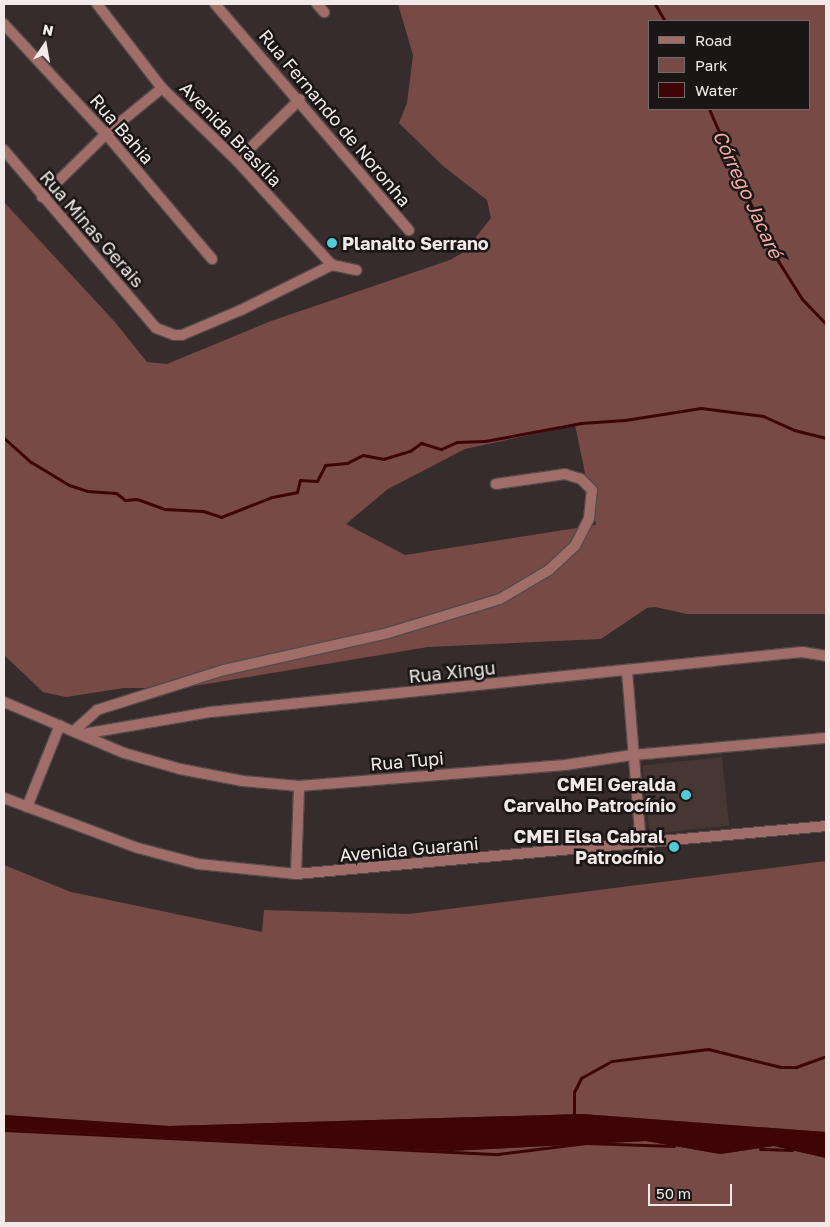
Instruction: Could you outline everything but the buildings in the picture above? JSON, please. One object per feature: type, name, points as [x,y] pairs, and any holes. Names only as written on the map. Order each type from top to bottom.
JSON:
[{"type":"street","name":"Avenida Brasília","points":[[96,4],[162,88],[237,161],[332,265]]},
{"type":"street","name":"Rua Fernando de Noronha","points":[[215,4],[300,99],[409,230]]},
{"type":"street","points":[[317,4],[324,12]]},
{"type":"street","name":"Rua Bahia","points":[[4,24],[106,134],[212,259]]},
{"type":"street","points":[[42,197],[106,134],[162,88]]},
{"type":"street","points":[[237,161],[300,99]]},
{"type":"street","name":"Rua Minas Gerais","points":[[4,150],[42,197],[156,328],[182,335],[241,310],[332,265]]},
{"type":"street","points":[[332,265],[356,270]]},
{"type":"street","points":[[78,732],[97,710],[224,670],[388,633],[500,599],[549,570],[575,546],[588,518],[592,490],[581,479],[565,474],[496,484]]},
{"type":"street","name":"Rua Xingu","points":[[78,732],[211,712],[802,652],[826,656]]},
{"type":"street","points":[[627,671],[632,755],[641,844]]},
{"type":"street","name":"Rua Tupi","points":[[4,702],[124,753],[180,769],[243,781],[299,786],[565,765],[632,755],[826,738]]},
{"type":"street","points":[[27,807],[60,725]]},
{"type":"street","points":[[296,874],[299,786]]},
{"type":"street","name":"Avenida Guarani","points":[[4,798],[138,848],[198,864],[296,874],[826,826]]},
{"type":"shaded area","name":"CMEI Geralda Carvalho Patrocínio","points":[[722,757],[729,826],[650,834],[642,765]]},
{"type":"green space","points":[[398,4],[826,4],[826,614],[687,614],[655,607],[647,608],[601,639],[428,647],[182,688],[124,688],[66,697],[43,692],[4,655],[4,202],[114,321],[147,362],[167,364],[271,321],[450,260],[464,252],[491,218],[487,200],[443,166],[399,123],[407,103],[413,55]],"holes":[[[575,425],[596,525],[405,555],[346,524],[388,489],[465,449]]]},
{"type":"green space","points":[[826,861],[826,1132],[582,1114],[169,1126],[4,1115],[4,865],[71,892],[262,932],[264,910],[409,914]]},
{"type":"green space","points":[[4,1129],[450,1151],[646,1141],[720,1154],[774,1146],[826,1158],[826,1223],[4,1223]]},
{"type":"water","points":[[582,1114],[826,1132],[826,1158],[774,1146],[720,1154],[646,1141],[450,1151],[4,1129],[4,1115],[169,1126]]},
{"type":"waterway","name":"Córrego Jacaré","points":[[655,4],[664,20]]},
{"type":"waterway","name":"Córrego Jacaré","points":[[709,110],[770,248],[802,299],[826,324]]},
{"type":"waterway","points":[[4,438],[31,462],[69,485],[87,491],[116,493],[125,500],[137,499],[164,509],[203,511],[221,517],[272,497],[297,492],[300,480],[317,481],[325,465],[347,463],[363,455],[383,459],[410,451],[421,443],[441,449],[457,442],[485,441],[581,423],[625,420],[701,408],[763,416],[794,430],[826,438]]},
{"type":"waterway","points":[[574,1118],[574,1092],[581,1078],[612,1061],[708,1049],[781,1067],[796,1067],[826,1056]]},
{"type":"waterway","points":[[4,1130],[498,1154],[586,1143],[674,1146]]},
{"type":"waterway","points":[[760,1149],[792,1150]]},
{"type":"place","name":"Planalto Serrano","points":[[332,243]]},
{"type":"place","name":"CMEI Geralda Carvalho Patrocínio","points":[[686,795]]},
{"type":"place","name":"CMEI Elsa Cabral Patrocínio","points":[[674,847]]}]
